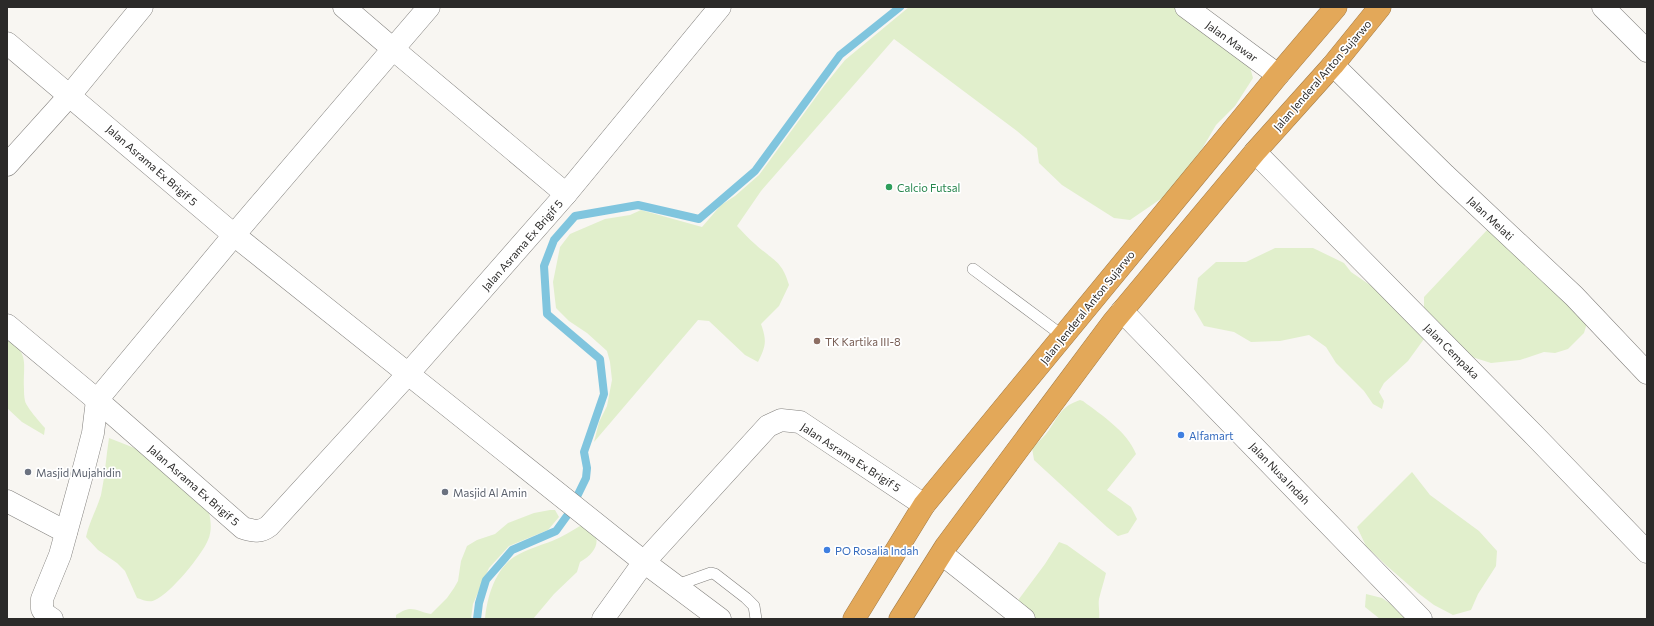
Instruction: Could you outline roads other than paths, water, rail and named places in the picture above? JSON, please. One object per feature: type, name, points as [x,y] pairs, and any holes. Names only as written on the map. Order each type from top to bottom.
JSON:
[{"type":"highway","name":"Jalan Jenderal Anton Sujarwo","points":[[854,619],[924,505],[1278,75],[1336,7]]},
{"type":"highway","name":"Jalan Jenderal Anton Sujarwo","points":[[900,619],[942,554],[1122,311],[1255,152],[1333,65],[1380,7]]},
{"type":"street","points":[[7,165],[70,95],[142,7]]},
{"type":"street","name":"Jalan Asrama Ex Brigif 5","points":[[7,325],[97,400],[243,528],[255,532],[262,531],[269,526],[407,375],[566,194],[344,7]]},
{"type":"street","points":[[52,619],[46,615],[41,604],[60,555],[93,433],[97,400],[234,235],[429,7]]},
{"type":"street","points":[[566,194],[720,7]]},
{"type":"street","name":"Jalan Mawar","points":[[1186,7],[1278,75]]},
{"type":"street","points":[[1603,7],[1647,51]]},
{"type":"street","name":"Jalan Asrama Ex Brigif 5","points":[[7,43],[234,235],[407,375],[560,494],[584,515],[644,562],[720,619]]},
{"type":"street","name":"Jalan Melati","points":[[1333,65],[1445,175],[1574,296],[1647,373]]},
{"type":"street","name":"Jalan Cempaka","points":[[1255,152],[1647,552]]},
{"type":"street","name":"Jalan Nusa Indah","points":[[1122,311],[1421,619]]},
{"type":"street","name":"Jalan Asrama Ex Brigif 5","points":[[603,619],[644,562],[768,426],[781,420],[800,422],[924,505]]},
{"type":"street","points":[[8,503],[66,532]]},
{"type":"street","points":[[942,554],[1024,619]]},
{"type":"lane","points":[[973,269],[1063,336]]},
{"type":"lane","points":[[677,586],[710,573],[716,574],[754,606],[756,619]]},
{"type":"waterway","points":[[477,619],[479,603],[486,580],[512,550],[556,531],[569,513],[586,478],[587,468],[584,452],[604,394],[600,359],[547,314],[544,266],[554,240],[575,216],[638,205],[699,219],[755,171],[840,55],[900,7]]},
{"type":"place","name":"Calcio Futsal","points":[[889,187]]},
{"type":"place","name":"TK Kartika III-8","points":[[817,341]]},
{"type":"place","name":"Alfamart","points":[[1181,435]]},
{"type":"place","name":"Masjid Mujahidin","points":[[28,472]]},
{"type":"place","name":"Masjid Al Amin","points":[[445,492]]},
{"type":"place","name":"PO Rosalia Indah","points":[[827,550]]}]
